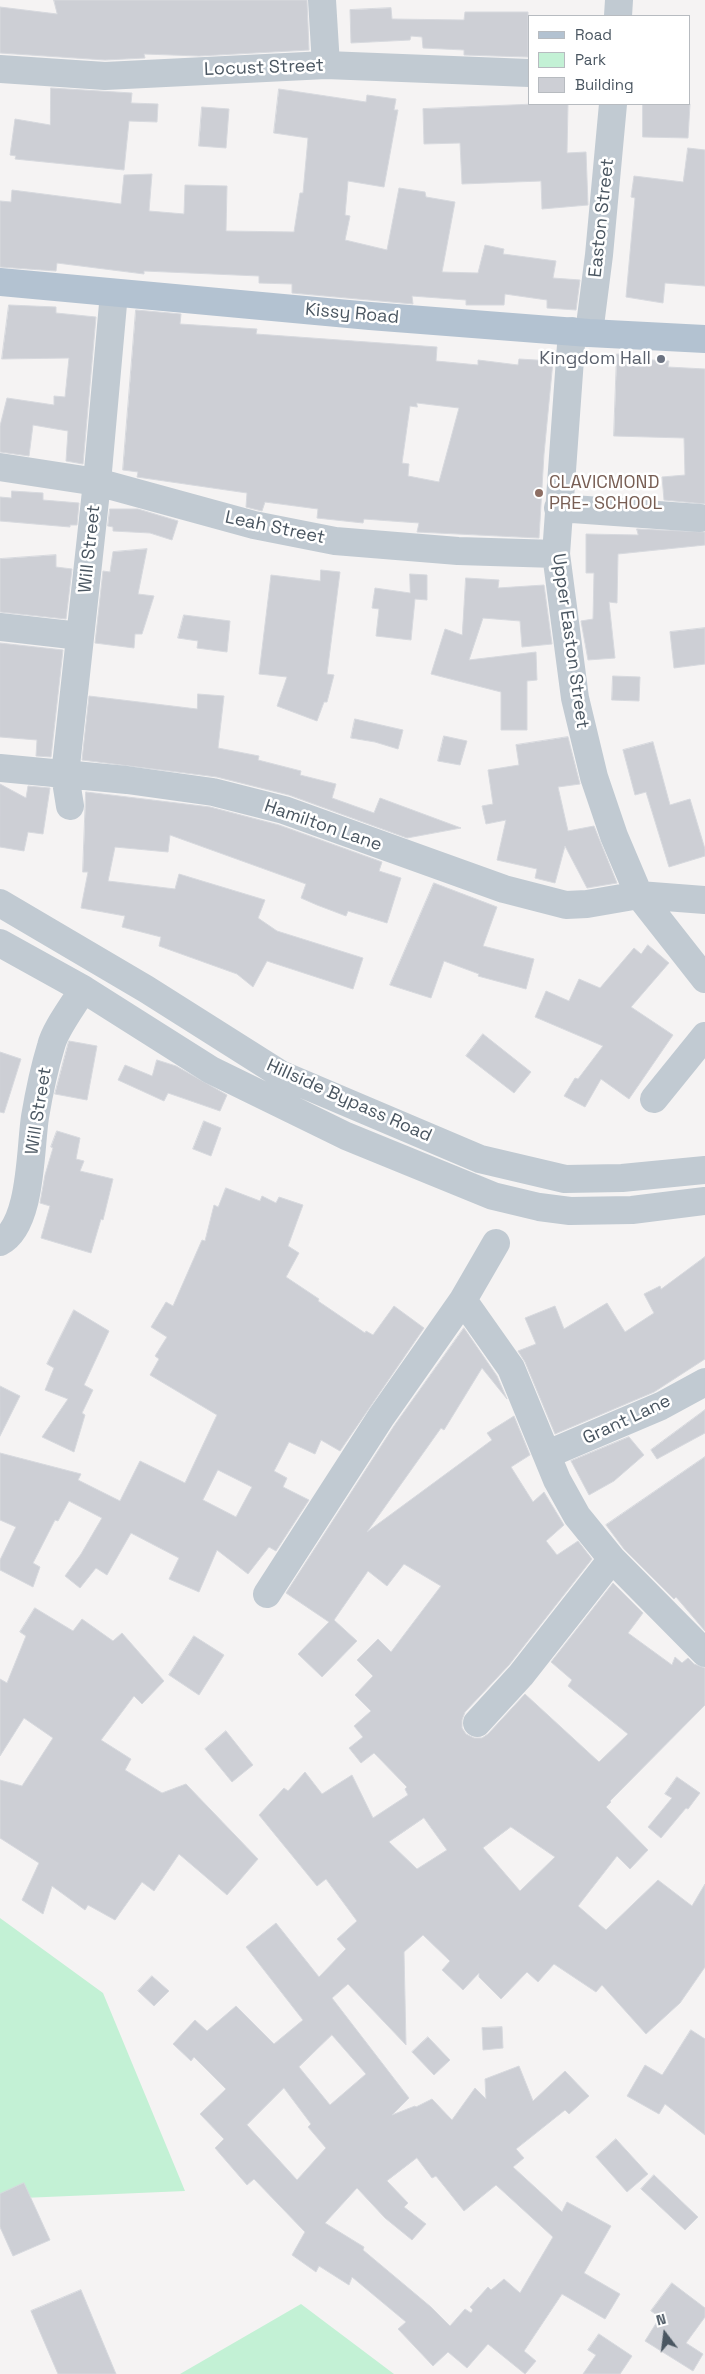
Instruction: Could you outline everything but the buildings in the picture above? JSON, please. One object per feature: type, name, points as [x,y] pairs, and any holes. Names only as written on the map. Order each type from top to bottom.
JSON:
[{"type":"main road","name":"Kissy Road","points":[[0,282],[370,316],[580,332],[705,339]]},
{"type":"street","points":[[322,0],[326,65]]},
{"type":"street","points":[[618,15],[619,0]]},
{"type":"street","name":"Locust Street","points":[[0,69],[105,76],[326,65],[528,73]]},
{"type":"street","name":"Easton Street","points":[[580,332],[599,255],[613,105]]},
{"type":"street","name":"Will Street","points":[[70,806],[65,775],[97,482],[114,293]]},
{"type":"street","name":"Upper Easton Street","points":[[580,332],[558,508],[556,554],[575,698],[594,777],[614,836],[639,895],[705,980]]},
{"type":"street","name":"Leah Street","points":[[0,467],[97,482],[254,525],[335,541],[458,551],[556,554]]},
{"type":"street","points":[[558,508],[700,518]]},
{"type":"street","points":[[0,627],[80,636]]},
{"type":"street","name":"Hamilton Lane","points":[[0,768],[127,780],[213,792],[267,806],[504,889],[566,905],[587,904],[639,895],[705,900]]},
{"type":"street","name":"Hillside Bypass Road","points":[[0,903],[146,990],[282,1075],[480,1159],[565,1179],[622,1178],[705,1170]]},
{"type":"street","name":"Hillside Bypass Road","points":[[0,943],[83,990],[211,1070],[346,1136],[493,1196],[540,1207],[570,1211],[632,1210],[705,1201]]},
{"type":"street","name":"Will Street","points":[[4,1240],[18,1222],[30,1172],[35,1117],[51,1043],[83,990]]},
{"type":"street","points":[[654,1099],[705,1036]]},
{"type":"street","points":[[267,1594],[381,1416],[463,1300],[496,1243]]},
{"type":"street","points":[[463,1300],[489,1334],[511,1368],[548,1454],[557,1480],[577,1516],[612,1559],[705,1653]]},
{"type":"street","name":"Grant Lane","points":[[548,1454],[661,1406],[705,1382]]},
{"type":"street","points":[[477,1723],[521,1675],[612,1559]]},
{"type":"green space","points":[[0,1918],[103,1993],[185,2191],[0,2199]]},
{"type":"green space","points":[[301,2304],[394,2374],[180,2374]]},
{"type":"place","name":"Kingdom Hall","points":[[661,359]]},
{"type":"place","name":"CLAVICMOND PRE- SCHOOL","points":[[539,493]]}]
